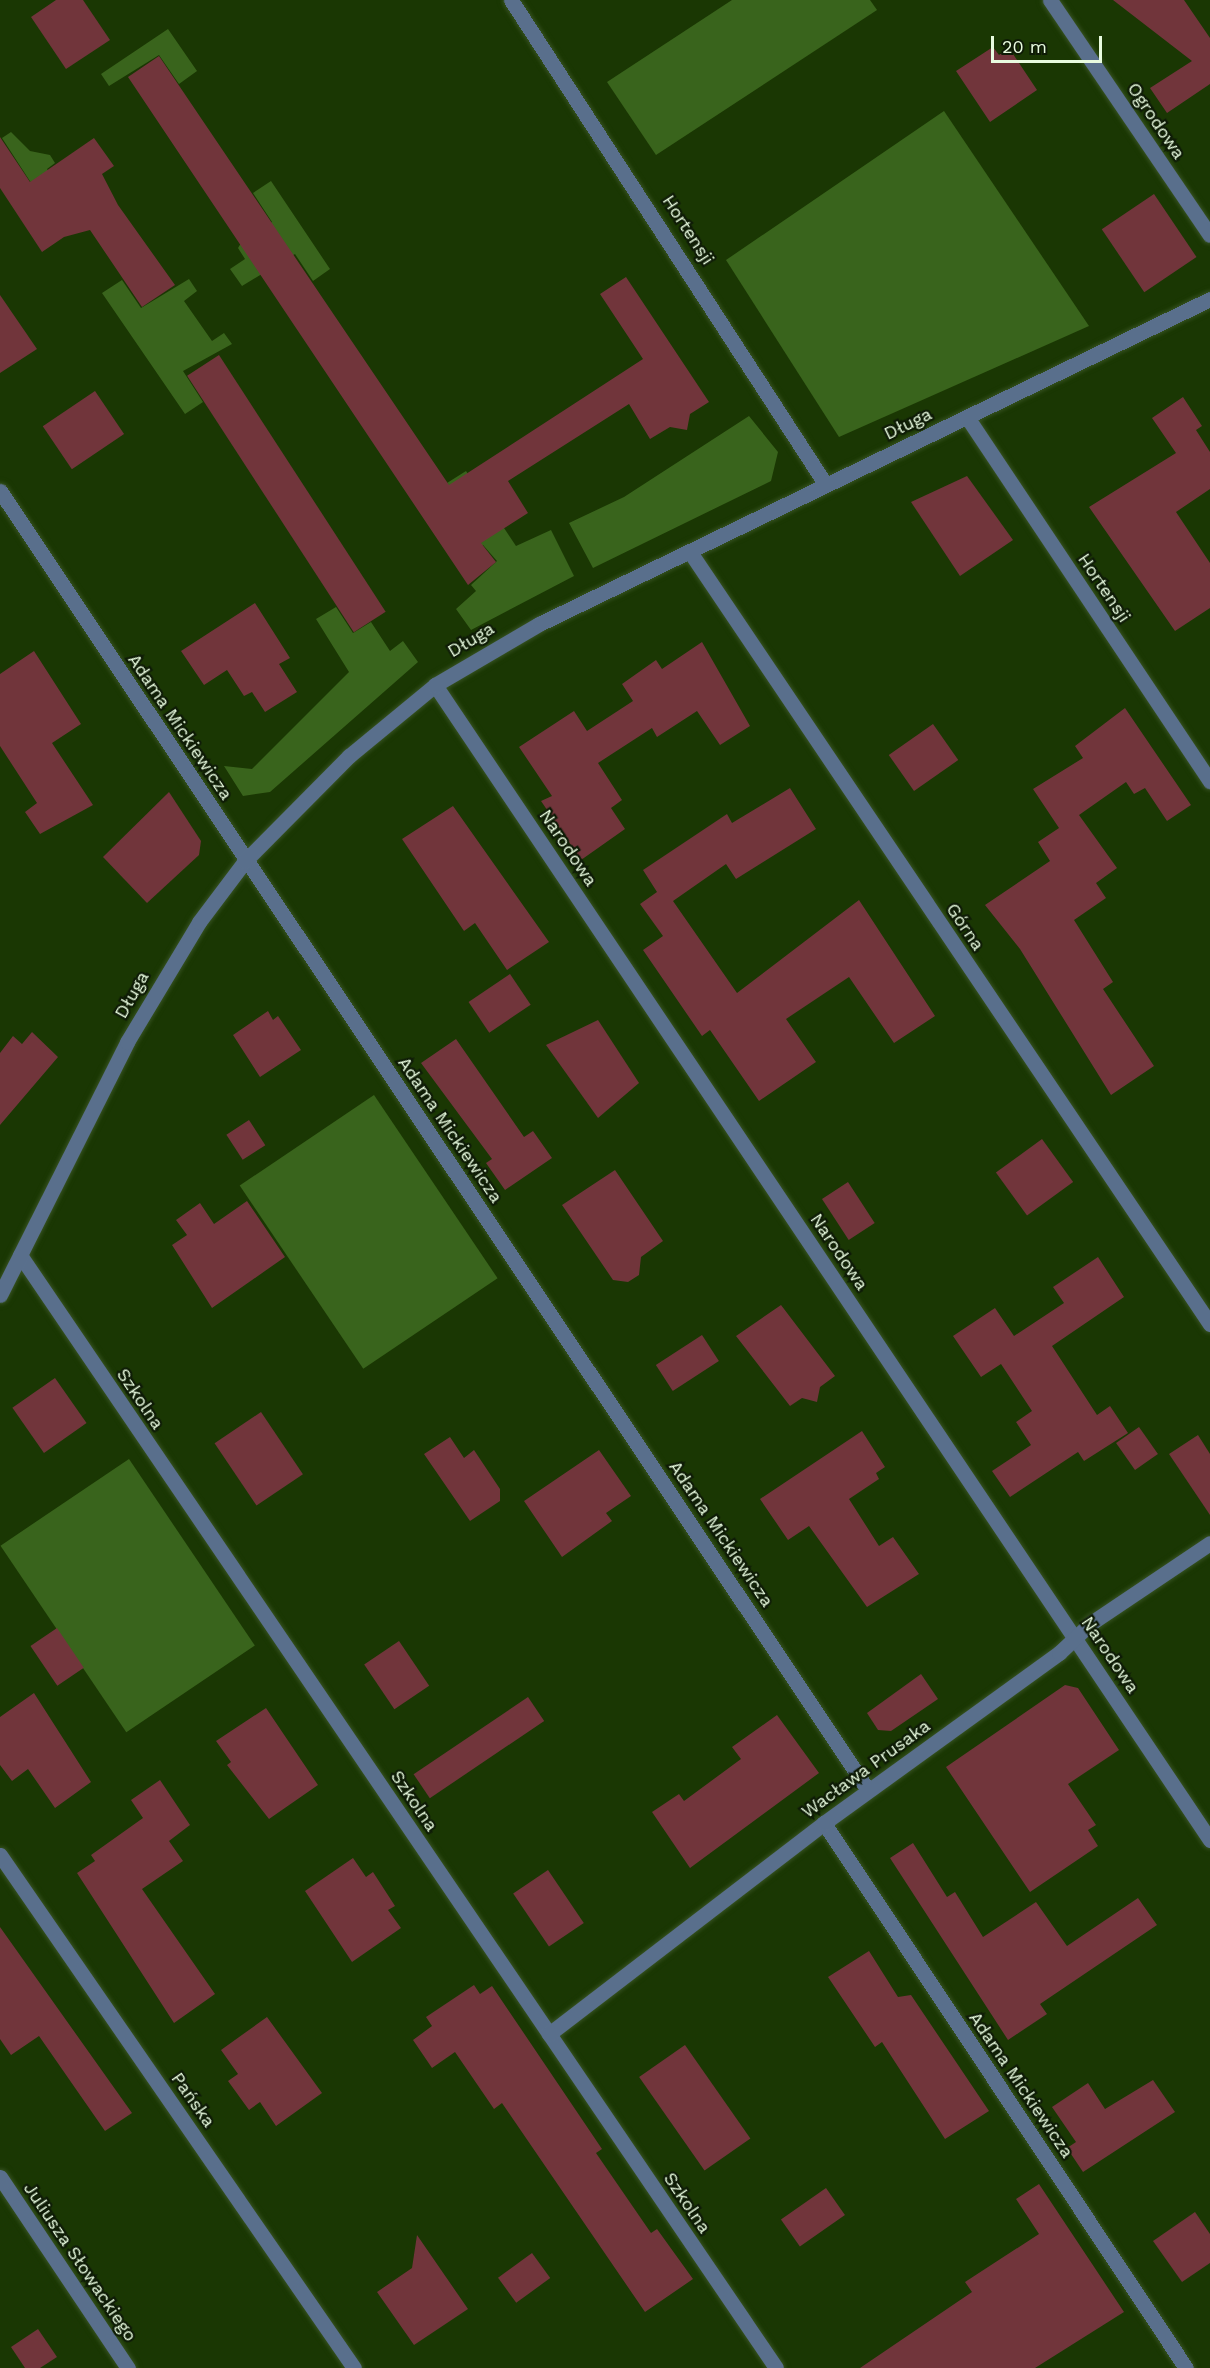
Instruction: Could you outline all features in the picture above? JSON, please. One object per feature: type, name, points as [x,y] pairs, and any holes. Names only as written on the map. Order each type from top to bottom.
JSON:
[{"type":"street","name":"Hortensji","points":[[511,0],[826,485]]},
{"type":"street","name":"Ogrodowa","points":[[1050,0],[1210,235]]},
{"type":"street","name":"Długa","points":[[0,1295],[160,983],[245,861],[349,756],[435,685],[539,624],[1210,299]]},
{"type":"street","name":"Hortensji","points":[[967,417],[1210,781]]},
{"type":"street","name":"Adama Mickiewicza","points":[[0,492],[868,1790]]},
{"type":"street","name":"Górna","points":[[690,552],[1210,1324]]},
{"type":"street","name":"Narodowa","points":[[435,685],[1210,1840]]},
{"type":"street","name":"Szkolna","points":[[20,1255],[776,2368]]},
{"type":"street","name":"Wacława Prusaka","points":[[549,2034],[868,1790],[1210,1542]]},
{"type":"street","name":"Adama Mickiewicza","points":[[824,1823],[1186,2368]]},
{"type":"street","name":"Pańska","points":[[0,1855],[354,2368]]},
{"type":"street","name":"Juliusza Słowackiego","points":[[0,2177],[128,2368]]},
{"type":"green space","points":[[732,0],[870,0],[877,10],[656,155],[607,82]]},
{"type":"green space","points":[[168,29],[197,71],[179,84],[159,55],[109,86],[101,74]]},
{"type":"green space","points":[[944,111],[1089,326],[839,437],[726,260]]},
{"type":"green space","points":[[11,132],[30,151],[50,155],[55,163],[47,169],[66,198],[48,209],[2,138]]},
{"type":"green space","points":[[271,181],[330,269],[313,281],[295,254],[242,286],[230,269],[245,259],[238,248],[241,243],[272,222],[253,193]]},
{"type":"green space","points":[[189,279],[197,291],[184,301],[212,341],[224,333],[232,344],[183,371],[203,402],[185,414],[102,293],[122,280],[141,308]]},
{"type":"green space","points":[[749,416],[778,452],[771,481],[593,568],[569,523],[624,497]]},
{"type":"green space","points":[[466,471],[516,546],[551,530],[574,576],[471,630],[456,609],[476,591],[471,585],[497,561],[483,545],[461,560],[447,483]]},
{"type":"green space","points":[[336,607],[353,633],[371,622],[390,651],[403,641],[418,662],[270,792],[243,796],[224,766],[252,769],[349,672],[316,619]]},
{"type":"green space","points":[[374,1095],[498,1278],[363,1369],[240,1186]]},
{"type":"green space","points":[[129,1459],[255,1646],[126,1732],[0,1546]]},
{"type":"building","points":[[56,0],[83,0],[110,40],[66,69],[31,17]]},
{"type":"building","points":[[1113,0],[1184,0],[1210,38],[1210,84],[1167,113],[1150,88],[1192,61]]},
{"type":"building","points":[[993,47],[999,55],[1009,48],[1037,90],[990,122],[956,71]]},
{"type":"building","points":[[159,56],[449,485],[643,359],[600,294],[626,277],[709,402],[690,414],[687,430],[670,427],[650,439],[629,404],[508,481],[528,513],[481,543],[496,562],[468,585],[128,77]]},
{"type":"building","points":[[0,137],[30,182],[94,138],[114,166],[102,174],[118,205],[175,285],[142,307],[90,230],[64,237],[42,252],[0,188]]},
{"type":"building","points":[[1154,194],[1196,257],[1144,292],[1102,229]]},
{"type":"building","points":[[0,295],[37,349],[0,373]]},
{"type":"building","points":[[219,355],[386,612],[354,632],[187,376]]},
{"type":"building","points":[[95,391],[124,434],[72,469],[43,426]]},
{"type":"building","points":[[1183,397],[1202,426],[1196,430],[1210,452],[1210,489],[1176,512],[1210,563],[1210,608],[1175,631],[1089,507],[1176,453],[1152,418]]},
{"type":"building","points":[[967,476],[1013,540],[960,576],[911,502]]},
{"type":"building","points":[[255,603],[290,658],[279,664],[297,692],[265,712],[252,692],[244,696],[227,670],[204,685],[181,651]]},
{"type":"building","points":[[702,642],[750,726],[720,745],[697,711],[657,737],[652,728],[598,763],[622,800],[611,808],[625,829],[581,860],[541,801],[552,796],[519,747],[574,711],[587,731],[633,701],[622,684],[656,660],[662,669]]},
{"type":"building","points":[[34,651],[81,724],[52,743],[93,805],[40,834],[25,812],[37,803],[0,746],[0,674]]},
{"type":"building","points":[[1125,708],[1191,805],[1167,821],[1145,788],[1134,794],[1126,782],[1079,815],[1117,868],[1096,883],[1106,898],[1074,920],[1113,982],[1103,989],[1154,1066],[1111,1095],[1020,949],[985,905],[1050,861],[1038,842],[1059,828],[1033,789],[1083,758],[1075,746]]},
{"type":"building","points":[[933,724],[958,760],[914,791],[889,755]]},
{"type":"building","points":[[790,788],[816,829],[736,879],[726,864],[673,901],[737,993],[859,900],[935,1016],[894,1043],[849,977],[786,1019],[816,1062],[759,1101],[710,1030],[702,1036],[643,950],[663,936],[640,904],[657,892],[643,870],[727,814],[732,823]]},
{"type":"building","points":[[169,792],[201,841],[199,855],[147,903],[103,857]]},
{"type":"building","points":[[453,806],[549,942],[507,970],[475,923],[464,931],[402,839]]},
{"type":"building","points":[[510,974],[531,1005],[489,1033],[469,1002]]},
{"type":"building","points":[[268,1011],[273,1020],[278,1016],[301,1050],[260,1077],[233,1035]]},
{"type":"building","points":[[598,1020],[639,1083],[598,1118],[546,1045]]},
{"type":"building","points":[[32,1032],[58,1057],[0,1125],[0,1053],[13,1036],[22,1044]]},
{"type":"building","points":[[456,1039],[524,1137],[533,1131],[552,1158],[505,1190],[486,1163],[492,1159],[421,1063]]},
{"type":"building","points":[[249,1120],[265,1145],[243,1160],[226,1135]]},
{"type":"building","points":[[1042,1139],[1073,1182],[1027,1215],[996,1173]]},
{"type":"building","points":[[615,1170],[663,1241],[641,1257],[639,1275],[628,1282],[613,1280],[562,1205]]},
{"type":"building","points":[[848,1182],[875,1223],[849,1240],[822,1199]]},
{"type":"building","points":[[247,1201],[285,1257],[212,1308],[172,1245],[187,1235],[176,1220],[200,1203],[214,1224]]},
{"type":"building","points":[[1098,1257],[1124,1297],[1052,1346],[1097,1415],[1110,1406],[1128,1433],[1084,1461],[1078,1452],[1010,1497],[992,1471],[1031,1445],[1016,1422],[1032,1411],[1001,1364],[981,1377],[953,1336],[995,1308],[1014,1336],[1064,1303],[1053,1287]]},
{"type":"building","points":[[781,1305],[835,1376],[820,1387],[817,1402],[802,1398],[790,1406],[736,1336]]},
{"type":"building","points":[[702,1335],[719,1361],[673,1391],[656,1365]]},
{"type":"building","points":[[55,1378],[87,1423],[44,1453],[12,1408]]},
{"type":"building","points":[[261,1412],[303,1474],[257,1505],[215,1443]]},
{"type":"building","points":[[1139,1427],[1158,1454],[1135,1470],[1116,1443]]},
{"type":"building","points":[[862,1431],[885,1467],[876,1473],[879,1479],[849,1499],[879,1546],[893,1537],[919,1574],[867,1607],[809,1526],[788,1540],[760,1499]]},
{"type":"building","points":[[1198,1435],[1210,1454],[1210,1515],[1169,1454]]},
{"type":"building","points":[[450,1437],[464,1458],[474,1450],[500,1489],[500,1501],[470,1521],[424,1454]]},
{"type":"building","points":[[599,1450],[631,1496],[606,1513],[612,1521],[562,1557],[524,1501]]},
{"type":"building","points":[[57,1628],[84,1668],[57,1686],[30,1646]]},
{"type":"building","points":[[399,1641],[429,1686],[394,1709],[364,1664]]},
{"type":"building","points":[[921,1674],[938,1699],[891,1731],[878,1730],[867,1713]]},
{"type":"building","points":[[1065,1685],[1078,1688],[1119,1750],[1068,1784],[1096,1825],[1088,1830],[1098,1846],[1030,1892],[946,1767]]},
{"type":"building","points":[[34,1693],[91,1782],[55,1808],[28,1769],[12,1781],[0,1765],[0,1717]]},
{"type":"building","points":[[528,1697],[544,1721],[430,1798],[414,1774]]},
{"type":"building","points":[[266,1708],[318,1785],[269,1819],[227,1765],[231,1762],[216,1741]]},
{"type":"building","points":[[777,1715],[819,1773],[690,1868],[652,1812],[679,1794],[684,1801],[741,1759],[732,1747]]},
{"type":"building","points":[[160,1780],[190,1825],[169,1841],[183,1861],[142,1889],[215,1994],[174,2023],[77,1873],[95,1861],[91,1855],[143,1818],[131,1800]]},
{"type":"building","points":[[913,1843],[947,1897],[955,1892],[983,1937],[1036,1902],[1067,1946],[1138,1898],[1157,1925],[1040,2004],[1047,2014],[1008,2040],[890,1858]]},
{"type":"building","points":[[353,1858],[366,1877],[373,1872],[395,1906],[388,1910],[401,1928],[352,1962],[305,1891]]},
{"type":"building","points":[[548,1870],[584,1923],[549,1947],[513,1893]]},
{"type":"building","points":[[0,1927],[132,2113],[105,2131],[39,2036],[11,2055],[0,2039]]},
{"type":"building","points":[[869,1951],[898,1997],[911,1995],[989,2111],[945,2139],[882,2042],[875,2047],[828,1977]]},
{"type":"building","points":[[474,1985],[480,1994],[492,1986],[602,2149],[596,2153],[651,2233],[657,2229],[693,2279],[645,2312],[502,2103],[494,2109],[455,2052],[432,2068],[413,2040],[432,2026],[426,2017]]},
{"type":"building","points":[[267,2017],[322,2093],[276,2126],[260,2102],[249,2110],[228,2081],[238,2074],[221,2050]]},
{"type":"building","points":[[685,2045],[750,2138],[705,2171],[639,2077]]},
{"type":"building","points":[[1153,2080],[1175,2112],[1083,2172],[1067,2148],[1076,2142],[1052,2107],[1088,2083],[1105,2109]]},
{"type":"building","points":[[1039,2184],[1124,2312],[1035,2368],[860,2368],[972,2292],[965,2282],[1039,2234],[1016,2199]]},
{"type":"building","points":[[826,2188],[845,2215],[800,2247],[781,2220]]},
{"type":"building","points":[[1195,2212],[1210,2234],[1210,2263],[1182,2282],[1153,2241]]},
{"type":"building","points":[[417,2235],[468,2309],[414,2345],[377,2292],[412,2268]]},
{"type":"building","points":[[532,2253],[550,2278],[516,2303],[498,2278]]},
{"type":"building","points":[[38,2329],[57,2357],[40,2368],[25,2368],[11,2347]]}]
